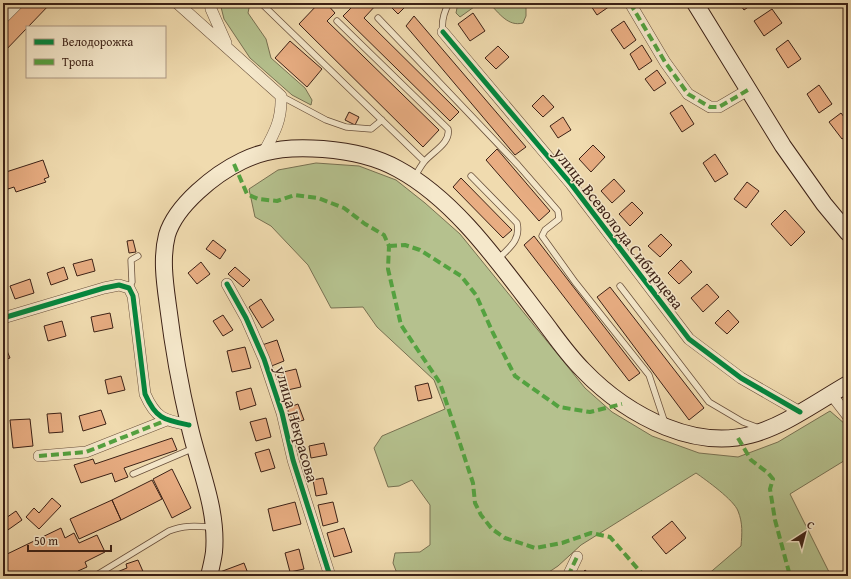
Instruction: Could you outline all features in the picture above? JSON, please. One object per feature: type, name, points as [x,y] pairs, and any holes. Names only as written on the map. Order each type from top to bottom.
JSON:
[{"type":"main road","points":[[696,3],[748,90],[802,175],[848,233]]},
{"type":"main road","points":[[209,576],[214,552],[214,527],[210,498],[189,425],[171,330],[166,294],[164,256],[167,235],[173,221],[183,207],[198,192],[234,164],[264,152],[280,148],[336,150],[378,160],[414,178],[445,203],[497,260],[582,370],[622,404],[667,427],[687,434],[708,438],[724,439],[753,435],[780,424],[848,384]]},
{"type":"street","points":[[3,18],[18,3]]},
{"type":"street","points":[[177,3],[281,96],[281,105],[276,130],[264,152]]},
{"type":"street","points":[[210,3],[211,9],[229,49]]},
{"type":"street","points":[[630,3],[665,62],[688,94],[710,107],[719,107],[748,90]]},
{"type":"street","name":"улица Всеволода Сибирцева","points":[[443,32],[571,184],[689,339],[741,378],[800,412]]},
{"type":"street","name":"улица Некрасова","points":[[227,284],[246,318],[264,359],[282,413],[293,460],[330,576]]},
{"type":"street","points":[[3,318],[104,288],[119,285],[129,288],[133,296],[145,394],[151,407],[159,415],[167,420],[189,425]]},
{"type":"street","points":[[831,394],[848,416]]},
{"type":"street","points":[[39,456],[86,452],[167,420]]},
{"type":"street","points":[[568,576],[577,557]]},
{"type":"lane","points":[[261,3],[424,161]]},
{"type":"lane","points":[[443,32],[442,26],[444,12],[449,3]]},
{"type":"lane","points":[[378,18],[518,165],[558,211],[558,219],[545,230],[542,236],[575,282],[649,375],[667,427]]},
{"type":"lane","points":[[337,21],[448,129],[449,134],[447,140],[424,161],[414,178]]},
{"type":"lane","points":[[281,96],[326,120],[346,128],[371,129],[382,120]]},
{"type":"lane","points":[[471,176],[517,223],[519,230],[517,239],[497,260]]},
{"type":"lane","points":[[129,288],[132,282],[131,260],[138,256]]},
{"type":"lane","points":[[620,286],[709,402],[743,422],[765,431]]},
{"type":"lane","points":[[133,474],[195,448]]},
{"type":"lane","points":[[95,576],[178,527],[189,525],[214,527]]},
{"type":"green space","points":[[220,3],[250,3],[248,13],[266,39],[271,58],[305,88],[312,100],[311,105],[292,95],[250,58],[224,19]]},
{"type":"green space","points":[[458,3],[483,3],[474,7],[460,17],[456,13]]},
{"type":"green space","points":[[489,3],[526,3],[526,16],[523,23],[518,24],[508,21]]},
{"type":"green space","points":[[316,163],[359,166],[396,180],[425,203],[460,234],[585,388],[612,412],[652,436],[699,453],[738,457],[778,442],[830,411],[845,424],[848,429],[847,459],[790,494],[831,576],[706,576],[741,546],[742,533],[740,515],[735,506],[719,490],[696,473],[581,545],[558,566],[543,576],[398,576],[393,563],[395,553],[420,552],[430,545],[430,505],[412,480],[399,486],[388,487],[374,448],[382,436],[445,409],[434,380],[377,327],[363,307],[331,308],[308,265],[271,226],[255,217],[249,189],[278,170]]},
{"type":"building","points":[[3,3],[11,3],[3,11]]},
{"type":"building","points":[[24,3],[51,3],[29,26],[26,26],[26,29],[3,53],[3,24]]},
{"type":"building","points":[[319,3],[326,3],[335,13],[327,21],[439,130],[423,147],[299,24]]},
{"type":"building","points":[[356,3],[378,3],[364,18],[459,112],[450,121],[343,16]]},
{"type":"building","points":[[387,3],[409,3],[398,14]]},
{"type":"building","points":[[589,3],[607,3],[610,6],[597,15]]},
{"type":"building","points":[[739,3],[754,3],[744,10]]},
{"type":"building","points":[[772,9],[782,23],[764,36],[754,21]]},
{"type":"building","points":[[473,13],[485,31],[470,41],[458,24]]},
{"type":"building","points":[[414,16],[526,147],[515,155],[406,26]]},
{"type":"building","points":[[624,21],[636,40],[624,49],[611,30]]},
{"type":"building","points":[[788,40],[801,59],[788,68],[776,49]]},
{"type":"building","points":[[290,41],[322,69],[307,87],[275,58]]},
{"type":"building","points":[[642,45],[652,61],[639,70],[630,54]]},
{"type":"building","points":[[498,46],[509,57],[496,69],[485,58]]},
{"type":"building","points":[[657,70],[666,83],[654,91],[645,79]]},
{"type":"building","points":[[819,85],[832,104],[819,113],[807,94]]},
{"type":"building","points":[[543,95],[554,107],[543,117],[532,106]]},
{"type":"building","points":[[682,105],[694,124],[682,132],[670,113]]},
{"type":"building","points":[[349,112],[359,117],[355,125],[345,120]]},
{"type":"building","points":[[841,113],[848,122],[848,135],[842,139],[829,122]]},
{"type":"building","points":[[563,117],[571,130],[558,138],[550,126]]},
{"type":"building","points":[[593,145],[605,157],[591,172],[579,159]]},
{"type":"building","points":[[497,149],[550,211],[539,221],[486,160]]},
{"type":"building","points":[[715,154],[728,174],[715,182],[703,163]]},
{"type":"building","points":[[43,160],[49,177],[44,179],[46,182],[16,192],[14,187],[8,189],[3,173]]},
{"type":"building","points":[[461,178],[512,230],[503,238],[453,187]]},
{"type":"building","points":[[614,179],[625,191],[612,203],[601,191]]},
{"type":"building","points":[[747,182],[759,191],[746,208],[734,199]]},
{"type":"building","points":[[632,202],[643,213],[630,226],[619,214]]},
{"type":"building","points":[[785,210],[805,232],[791,246],[771,224]]},
{"type":"building","points":[[661,234],[672,245],[660,257],[648,246]]},
{"type":"building","points":[[534,236],[640,373],[629,381],[524,245]]},
{"type":"building","points":[[133,240],[136,252],[129,253],[127,241]]},
{"type":"building","points":[[213,240],[226,250],[220,259],[206,249]]},
{"type":"building","points":[[92,259],[95,271],[77,276],[73,264]]},
{"type":"building","points":[[681,260],[692,272],[679,284],[668,273]]},
{"type":"building","points":[[201,262],[210,274],[197,284],[188,273]]},
{"type":"building","points":[[64,267],[68,279],[51,285],[47,273]]},
{"type":"building","points":[[235,267],[250,280],[243,287],[228,274]]},
{"type":"building","points":[[30,279],[34,293],[15,299],[10,286]]},
{"type":"building","points":[[707,284],[719,297],[703,312],[691,298]]},
{"type":"building","points":[[610,287],[704,408],[689,420],[597,297]]},
{"type":"building","points":[[261,299],[274,320],[262,328],[249,307]]},
{"type":"building","points":[[728,310],[739,322],[727,334],[715,323]]},
{"type":"building","points":[[110,313],[113,328],[94,332],[91,317]]},
{"type":"building","points":[[223,315],[233,330],[223,336],[213,321]]},
{"type":"building","points":[[62,321],[66,336],[48,341],[44,326]]},
{"type":"building","points":[[277,340],[284,361],[269,367],[262,345]]},
{"type":"building","points":[[3,341],[10,358],[3,360]]},
{"type":"building","points":[[245,347],[251,368],[232,372],[227,351]]},
{"type":"building","points":[[296,369],[301,387],[283,391],[279,373]]},
{"type":"building","points":[[121,376],[125,390],[108,394],[105,380]]},
{"type":"building","points":[[428,383],[432,398],[418,401],[415,386]]},
{"type":"building","points":[[251,388],[256,405],[240,410],[236,392]]},
{"type":"building","points":[[298,404],[304,420],[293,423],[287,408]]},
{"type":"building","points":[[101,410],[106,424],[83,431],[79,416]]},
{"type":"building","points":[[61,413],[63,432],[49,433],[47,414]]},
{"type":"building","points":[[266,418],[271,437],[256,441],[250,422]]},
{"type":"building","points":[[30,419],[33,446],[13,448],[10,420]]},
{"type":"building","points":[[172,438],[177,450],[124,468],[128,477],[115,482],[112,473],[81,483],[74,465],[93,459],[95,464]]},
{"type":"building","points":[[324,443],[327,455],[311,458],[309,446]]},
{"type":"building","points":[[269,449],[275,468],[261,472],[255,453]]},
{"type":"building","points":[[172,469],[191,508],[172,518],[153,479]]},
{"type":"building","points":[[323,478],[327,494],[316,496],[313,480]]},
{"type":"building","points":[[152,480],[162,499],[121,520],[112,500]]},
{"type":"building","points":[[52,498],[61,506],[39,529],[26,517],[34,508],[39,513]]},
{"type":"building","points":[[112,500],[121,520],[79,539],[70,519]]},
{"type":"building","points":[[295,502],[301,524],[273,531],[268,509]]},
{"type":"building","points":[[333,502],[338,522],[323,526],[318,505]]},
{"type":"building","points":[[16,511],[22,520],[5,532],[3,530],[3,520]]},
{"type":"building","points":[[672,521],[686,538],[666,554],[652,537]]},
{"type":"building","points":[[61,528],[65,538],[74,533],[79,543],[97,535],[105,552],[85,562],[87,567],[78,571],[80,576],[3,576],[3,556]]},
{"type":"building","points":[[344,528],[352,552],[334,557],[327,533]]},
{"type":"building","points":[[299,549],[304,569],[290,572],[285,553]]},
{"type":"building","points":[[138,560],[145,576],[107,576],[127,568],[126,564]]},
{"type":"building","points":[[244,563],[249,576],[222,576],[220,572]]},
{"type":"building","points":[[585,570],[592,576],[579,576]]},
{"type":"marked path","points":[[630,3],[665,62],[688,94],[710,107],[719,107],[748,90]]},
{"type":"marked path","points":[[234,164],[247,194],[258,199],[277,201],[295,195],[318,198],[344,208],[365,224],[384,235],[389,246],[388,269],[401,325],[440,383],[473,483],[475,503],[481,515],[492,529],[505,538],[535,548],[562,543],[591,533],[610,537],[644,576]]},
{"type":"marked path","points":[[389,246],[405,245],[420,250],[461,276],[476,295],[515,376],[559,407],[590,412],[622,404]]},
{"type":"marked path","points":[[39,456],[86,452],[167,420]]},
{"type":"marked path","points":[[738,438],[751,460],[768,473],[773,479],[770,489],[775,520],[790,576]]},
{"type":"marked path","points":[[568,576],[577,557]]},
{"type":"cycle path","points":[[443,32],[571,184],[689,339],[741,378],[800,412]]},
{"type":"cycle path","points":[[227,284],[246,318],[264,359],[282,413],[293,460],[330,576]]},
{"type":"cycle path","points":[[3,318],[104,288],[119,285],[129,288],[133,296],[145,394],[153,409],[162,417],[173,422],[189,425]]}]
